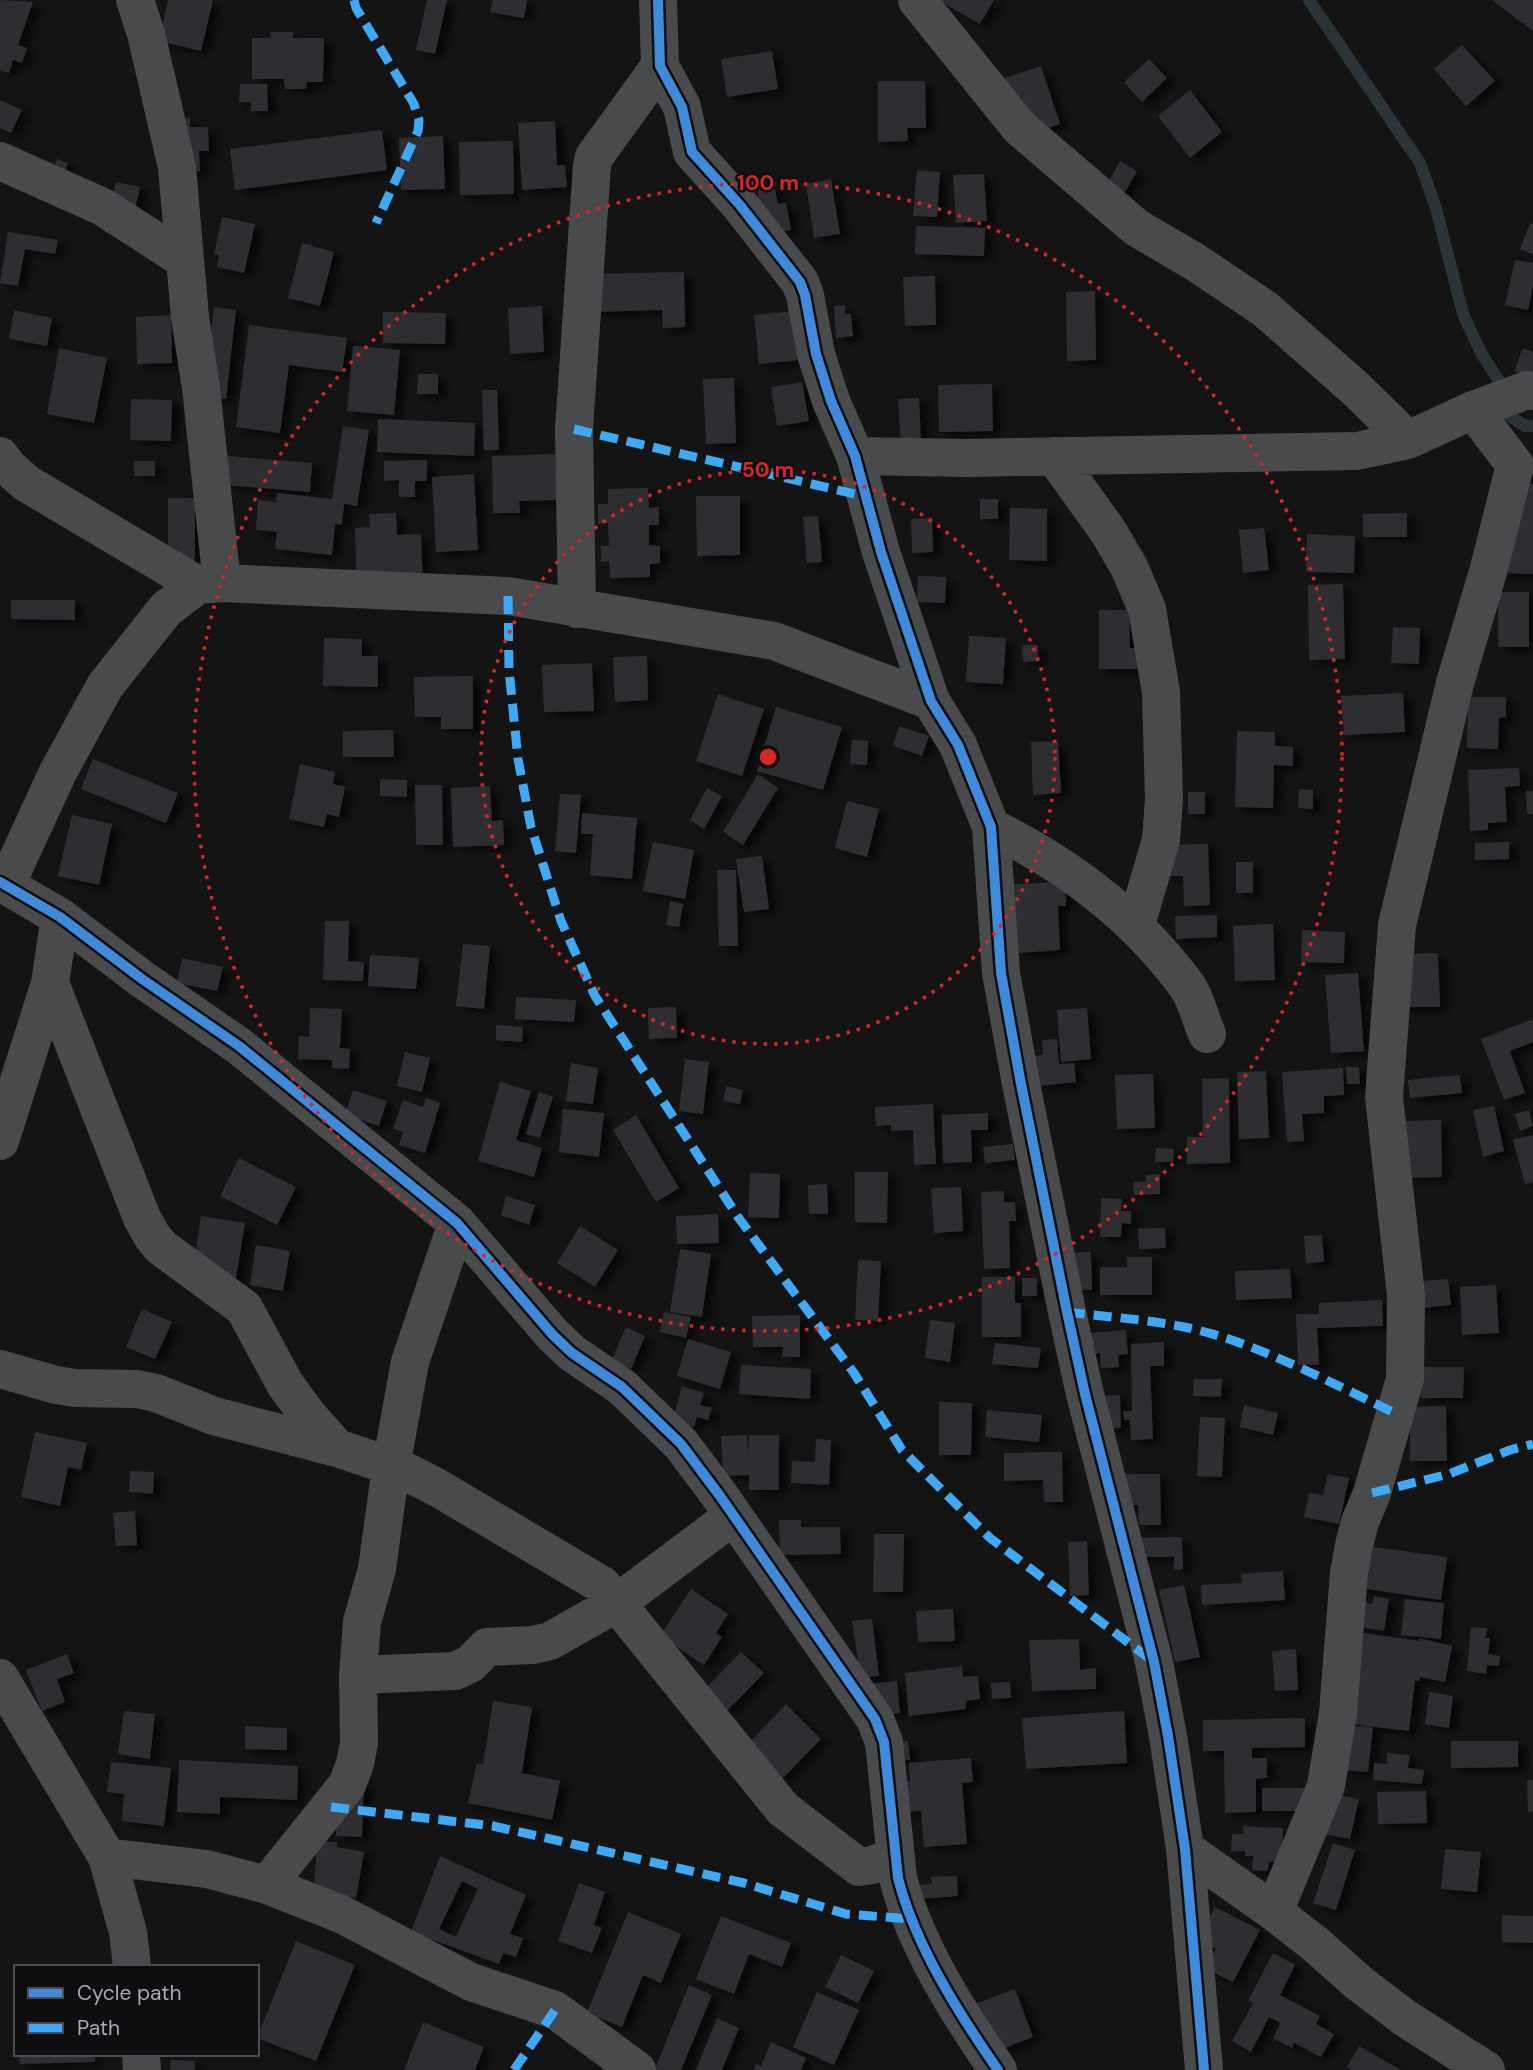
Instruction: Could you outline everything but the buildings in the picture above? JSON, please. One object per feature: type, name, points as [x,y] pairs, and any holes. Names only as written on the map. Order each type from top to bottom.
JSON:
[{"type":"street","points":[[135,0],[146,34],[177,167],[210,584]]},
{"type":"street","points":[[658,0],[660,66],[682,107],[692,152],[739,204],[800,282],[823,377],[855,456],[881,552],[931,701],[958,745],[991,827],[1001,973],[1021,1084],[1080,1371],[1154,1662],[1185,1849],[1204,2070]]},
{"type":"street","points":[[917,0],[1020,128],[1037,145],[1059,160],[1137,228],[1195,262],[1265,309],[1356,389],[1408,440]]},
{"type":"street","points":[[576,608],[574,429],[592,165],[594,157],[660,66]]},
{"type":"street","points":[[0,161],[103,207],[185,260]]},
{"type":"street","points":[[855,456],[1357,451],[1408,440],[1473,410],[1527,390],[1533,391]]},
{"type":"street","points":[[1274,1912],[1326,1787],[1338,1713],[1353,1545],[1376,1480],[1405,1379],[1406,1295],[1384,1097],[1397,925],[1455,683],[1488,572],[1515,465],[1473,410]]},
{"type":"street","points":[[0,456],[26,483],[210,584],[508,596],[774,641],[931,701]]},
{"type":"street","points":[[1055,456],[1108,531],[1129,566],[1147,609],[1161,692],[1164,799],[1161,840],[1136,925]]},
{"type":"street","points":[[210,584],[166,609],[106,685],[58,772],[3,884],[60,917],[142,979],[239,1046],[457,1223],[552,1334],[572,1353],[622,1387],[681,1444],[875,1719],[884,1742],[898,1878],[911,1919],[965,2023],[998,2070]]},
{"type":"street","points":[[991,827],[1071,871],[1136,925],[1177,971],[1191,992],[1207,1034]]},
{"type":"street","points":[[0,1141],[50,983],[60,917]]},
{"type":"street","points":[[50,983],[142,1218],[152,1236],[161,1247],[244,1308],[285,1384],[337,1448]]},
{"type":"street","points":[[267,1885],[347,1785],[355,1764],[359,1743],[358,1675],[362,1622],[377,1569],[391,1467],[415,1345],[457,1223]]},
{"type":"street","points":[[0,1369],[65,1387],[147,1391],[214,1416],[337,1448],[405,1471],[438,1488],[602,1585],[792,1818],[859,1867],[872,1866],[896,1856]]},
{"type":"street","points":[[358,1675],[456,1671],[470,1664],[487,1647],[533,1645],[550,1641],[617,1603],[733,1516]]},
{"type":"street","points":[[0,1678],[107,1857],[128,1932],[132,1965]]},
{"type":"street","points":[[1185,1849],[1274,1912],[1405,2018],[1486,2070]]},
{"type":"street","points":[[107,1857],[207,1869],[267,1885],[341,1914],[471,1982],[555,2010],[636,2070]]},
{"type":"waterway","points":[[1309,0],[1420,163],[1436,208],[1463,314],[1481,353],[1503,387]]},
{"type":"waterway","points":[[1505,413],[1525,426],[1533,426]]},
{"type":"marked path","points":[[354,0],[356,8],[414,104],[419,120],[418,131],[376,223]]},
{"type":"marked path","points":[[574,429],[868,497]]},
{"type":"marked path","points":[[508,596],[509,670],[518,759],[531,827],[561,921],[595,996],[738,1217],[854,1373],[902,1450],[990,1538],[1154,1662]]},
{"type":"marked path","points":[[1067,1312],[1155,1322],[1211,1333],[1292,1364],[1397,1414]]},
{"type":"marked path","points":[[1372,1493],[1449,1474],[1533,1444]]},
{"type":"marked path","points":[[331,1807],[493,1826],[744,1883],[846,1914],[911,1919]]},
{"type":"marked path","points":[[514,2070],[555,2010]]},
{"type":"cycle path","points":[[658,0],[660,66],[682,107],[692,152],[739,204],[800,282],[816,354],[831,401],[855,456],[881,552],[931,701],[958,745],[991,827],[1001,973],[1021,1084],[1085,1394],[1154,1662],[1168,1736],[1185,1849],[1204,2070]]},
{"type":"cycle path","points":[[0,882],[60,917],[142,979],[239,1046],[457,1223],[552,1334],[572,1353],[622,1387],[681,1444],[875,1719],[884,1742],[898,1878],[906,1903],[915,1928],[940,1978],[998,2070]]}]
